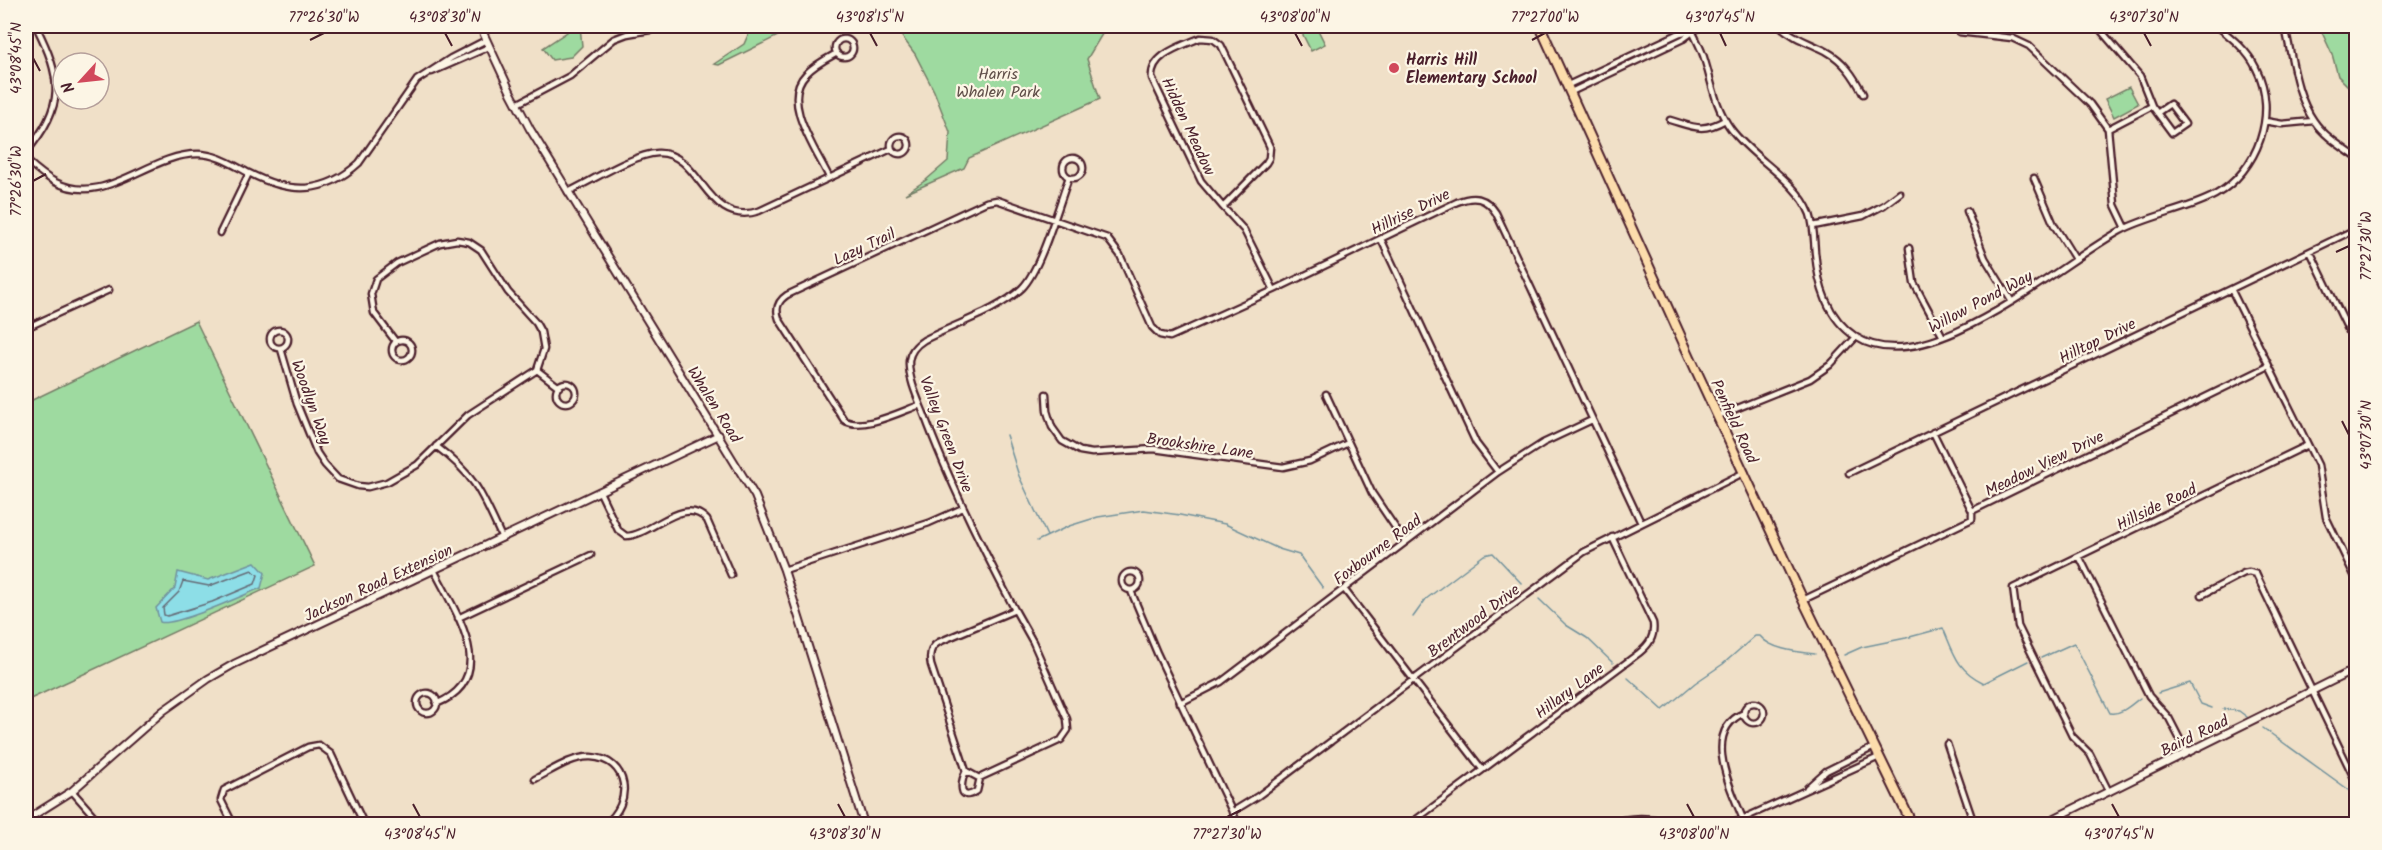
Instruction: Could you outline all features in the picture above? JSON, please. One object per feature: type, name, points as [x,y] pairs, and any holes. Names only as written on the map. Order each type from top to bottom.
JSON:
[{"type":"main road","name":"Penfield Road","points":[[1540,26],[1803,600],[1912,825]]},
{"type":"street","points":[[26,152],[50,119],[56,91],[53,62],[36,26]]},
{"type":"street","name":"Whalen Road","points":[[480,26],[517,104],[568,192],[755,496],[784,570],[864,825]]},
{"type":"street","points":[[517,104],[565,80],[614,39],[627,34],[673,26]]},
{"type":"street","points":[[1569,88],[1683,39],[1691,28],[1701,26]]},
{"type":"street","points":[[1780,26],[1795,37],[1837,58],[1852,74],[1863,94]]},
{"type":"street","points":[[1960,26],[1959,32],[2012,38],[2029,46],[2090,104],[2108,129],[2115,205],[2126,228]]},
{"type":"street","points":[[2097,26],[2140,76],[2152,106],[2157,113],[2172,133],[2185,124],[2170,104],[2157,113]]},
{"type":"street","name":"Willow Pond Way","points":[[1691,28],[1701,47],[1715,98],[1725,120],[1752,154],[1797,191],[1807,209],[1813,226],[1818,276],[1824,298],[1836,318],[1856,337],[1879,346],[1894,348],[1912,347],[1943,337],[2012,302],[2126,228],[2205,200],[2238,178],[2254,155],[2265,121],[2264,92],[2255,66],[2246,53],[2217,26]]},
{"type":"street","points":[[2287,36],[2301,93],[2314,121],[2327,135],[2356,157]]},
{"type":"street","name":"Hidden Meadow","points":[[1223,207],[1266,164],[1270,147],[1221,45],[1213,39],[1204,38],[1157,60],[1152,78],[1201,181],[1223,207],[1244,230],[1274,290]]},
{"type":"street","points":[[26,160],[54,182],[79,190],[104,188],[169,158],[190,155],[210,155],[219,158],[276,185],[301,189],[327,184],[338,179],[359,163],[410,89],[424,75],[488,43]]},
{"type":"street","points":[[829,177],[802,123],[795,98],[798,86],[806,73],[837,53]]},
{"type":"street","points":[[2108,129],[2152,106]]},
{"type":"street","points":[[1670,120],[1701,129],[1712,127],[1725,120]]},
{"type":"street","points":[[2265,121],[2282,124],[2314,121]]},
{"type":"street","points":[[899,136],[907,140],[908,149],[904,153],[898,154],[891,149],[894,138],[899,136]]},
{"type":"street","points":[[568,192],[639,157],[659,153],[676,157],[721,206],[740,214],[759,211],[891,149]]},
{"type":"street","points":[[1072,159],[1078,160],[1082,164],[1083,171],[1076,178],[1069,177],[1064,170],[1065,164],[1072,159]]},
{"type":"street","points":[[220,233],[249,173]]},
{"type":"street","points":[[1054,218],[1069,177]]},
{"type":"street","points":[[2034,178],[2054,225],[2075,259]]},
{"type":"street","points":[[1813,226],[1863,216],[1900,193]]},
{"type":"street","name":"Hillrise Drive","points":[[1137,294],[1156,332],[1170,337],[1463,199],[1479,198],[1488,203],[1496,213],[1641,524]]},
{"type":"street","name":"Lazy Trail","points":[[920,405],[859,425],[844,420],[779,319],[777,310],[780,301],[787,295],[993,200],[1009,203],[1103,236],[1111,242],[1120,255],[1137,294]]},
{"type":"street","points":[[1967,211],[1985,258],[2012,302]]},
{"type":"street","name":"Valley Green Drive","points":[[1015,610],[939,642],[932,649],[931,665],[966,771],[960,784],[966,794],[977,791],[980,778],[1063,739],[1068,730],[1067,719],[1015,610],[963,508],[920,405],[909,366],[911,352],[924,340],[998,304],[1023,287],[1036,267],[1054,218]]},
{"type":"street","name":"Hilltop Drive","points":[[1849,473],[2356,229]]},
{"type":"street","points":[[1381,239],[1476,443],[1498,472]]},
{"type":"street","points":[[396,342],[374,313],[371,294],[376,279],[389,267],[440,243],[450,240],[463,241],[481,250],[508,292],[541,332],[544,350],[537,370],[559,387]]},
{"type":"street","points":[[1909,248],[1914,283],[1943,337]]},
{"type":"street","points":[[2310,251],[2356,346]]},
{"type":"street","points":[[2231,289],[2308,445],[2320,474],[2326,517],[2356,575]]},
{"type":"street","points":[[26,328],[110,290]]},
{"type":"street","name":"Woodlyn Way","points":[[277,330],[283,330],[289,337],[286,346],[281,349],[275,348],[270,340],[272,333],[277,330]]},
{"type":"street","points":[[1718,416],[1810,379],[1830,365],[1856,337]]},
{"type":"street","points":[[402,340],[408,342],[412,351],[409,356],[403,359],[395,356],[392,351],[396,342],[402,340]]},
{"type":"street","name":"Woodlyn Way","points":[[281,349],[306,428],[325,465],[338,479],[358,486],[387,482],[417,465],[454,427],[483,403],[537,370]]},
{"type":"street","name":"Meadow View Drive","points":[[1803,600],[1967,523],[1973,517],[1972,511],[2270,366]]},
{"type":"street","points":[[564,383],[571,384],[576,393],[574,399],[566,403],[560,401],[556,393],[559,387],[564,383]]},
{"type":"street","name":"Brookshire Lane","points":[[1046,394],[1047,411],[1052,427],[1062,441],[1080,451],[1092,453],[1154,449],[1283,467],[1310,461],[1348,443]]},
{"type":"street","points":[[1326,394],[1383,512],[1406,542]]},
{"type":"street","name":"Foxbourne Road","points":[[1180,703],[1221,682],[1498,472],[1543,443],[1592,420]]},
{"type":"street","points":[[1933,432],[1972,511]]},
{"type":"street","name":"Jackson Road Extension","points":[[26,820],[72,791],[163,711],[208,679],[234,664],[719,435]]},
{"type":"street","name":"Hillside Road","points":[[2109,792],[2090,754],[2072,736],[2018,626],[2013,588],[2308,445]]},
{"type":"street","points":[[436,446],[459,464],[475,482],[502,538]]},
{"type":"street","name":"Brentwood Drive","points":[[1232,812],[1258,796],[1575,558],[1612,537],[1745,472]]},
{"type":"street","points":[[600,492],[618,530],[626,536],[638,534],[682,512],[690,511],[701,514],[707,520],[731,575]]},
{"type":"street","points":[[784,570],[929,524],[963,508]]},
{"type":"street","name":"Hillary Lane","points":[[1411,824],[1639,653],[1650,642],[1654,630],[1653,623],[1612,537]]},
{"type":"street","points":[[458,618],[591,555]]},
{"type":"street","points":[[2079,556],[2149,696],[2169,718],[2187,753]]},
{"type":"street","points":[[434,570],[470,648],[470,666],[458,690],[428,712],[419,709],[417,703],[421,695],[427,693],[433,695],[436,704]]},
{"type":"street","points":[[1131,591],[1139,587],[1140,581],[1136,573],[1130,572],[1125,574],[1122,580],[1123,586],[1131,591],[1138,613],[1238,825]]},
{"type":"street","points":[[2202,595],[2244,573],[2256,574],[2356,782]]},
{"type":"street","points":[[1344,589],[1482,770]]},
{"type":"street","name":"Baird Road","points":[[2043,825],[2356,669]]},
{"type":"street","points":[[1743,819],[1729,785],[1722,749],[1726,729],[1737,716],[1744,713],[1746,707],[1755,703],[1761,705],[1764,714],[1761,720],[1756,722],[1749,721],[1744,713]]},
{"type":"street","points":[[1947,744],[1974,825]]},
{"type":"street","points":[[233,825],[221,800],[224,790],[308,747],[319,746],[331,754],[364,825]]},
{"type":"street","points":[[1803,792],[1826,771],[1874,747]]},
{"type":"street","points":[[1731,825],[1879,757]]},
{"type":"street","points":[[535,779],[579,759],[599,759],[607,762],[619,775],[625,794],[620,809],[605,825]]},
{"type":"street","points":[[966,771],[980,778]]},
{"type":"street","points":[[72,791],[100,825]]},
{"type":"street","points":[[1609,825],[1636,818],[1659,819],[1677,825]]},
{"type":"green space","points":[[569,26],[580,26],[582,46],[571,57],[552,60],[543,48],[567,32]]},
{"type":"green space","points":[[752,26],[798,26],[719,65],[714,64],[744,44]]},
{"type":"green space","name":"Harris Whalen Park","points":[[894,26],[1067,26],[1070,30],[1107,26],[1087,59],[1100,99],[969,158],[964,168],[905,194],[948,161],[950,132],[934,91],[915,54]]},
{"type":"green space","points":[[1306,26],[1316,26],[1325,44],[1311,51],[1300,29]]},
{"type":"green space","points":[[2319,26],[2356,26],[2356,90],[2351,89],[2338,76],[2332,54]]},
{"type":"green space","points":[[2129,87],[2138,104],[2114,117],[2105,99]]},
{"type":"green space","points":[[196,321],[315,566],[26,701],[26,403]]},
{"type":"water","points":[[255,562],[265,573],[261,588],[180,620],[160,622],[156,608],[175,588],[178,572],[208,580]]},
{"type":"waterway","points":[[1006,435],[1019,476],[1047,536]]},
{"type":"waterway","points":[[1037,541],[1069,526],[1098,517],[1144,510],[1180,515],[1225,524],[1279,549],[1299,555],[1323,588]]},
{"type":"waterway","points":[[1413,617],[1426,599],[1484,555],[1493,553],[1522,584]]},
{"type":"waterway","points":[[1539,599],[1566,625],[1587,638],[1613,663]]},
{"type":"waterway","points":[[1844,655],[1862,647],[1943,628],[1962,667],[1984,683],[2028,661]]},
{"type":"waterway","points":[[1628,678],[1663,710],[1755,636],[1760,636],[1778,647],[1815,654]]},
{"type":"waterway","points":[[2041,658],[2074,643],[2110,713],[2122,711],[2140,698]]},
{"type":"waterway","points":[[2158,693],[2190,683],[2201,704],[2212,708]]},
{"type":"waterway","points":[[2223,709],[2239,711],[2247,717]]},
{"type":"waterway","points":[[2263,728],[2356,795]]},
{"type":"place","name":"Harris Hill Elementary School","points":[[1394,68]]}]
